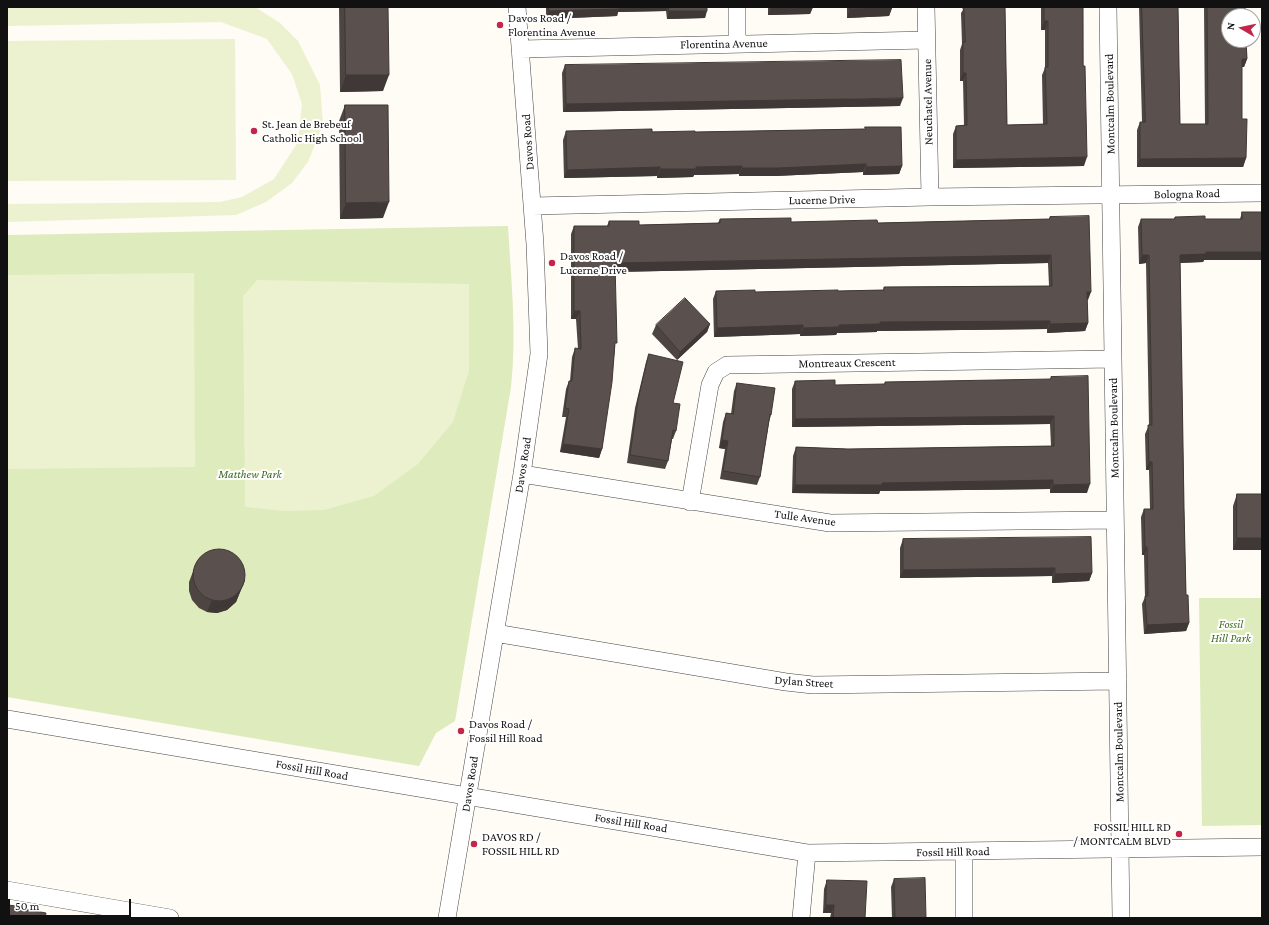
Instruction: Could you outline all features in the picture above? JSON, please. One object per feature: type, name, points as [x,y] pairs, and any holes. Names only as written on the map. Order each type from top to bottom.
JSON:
[{"type":"street","name":"Davos Road","points":[[447,918],[522,474],[539,354],[532,206],[517,7]]},
{"type":"street","points":[[737,7],[737,44]]},
{"type":"street","name":"Neuchatel Avenue","points":[[926,7],[930,197]]},
{"type":"street","name":"Montcalm Boulevard","points":[[1108,7],[1121,918]]},
{"type":"street","name":"Florentina Avenue","points":[[521,49],[927,40]]},
{"type":"street","name":"Bologna Road","points":[[1111,195],[1262,193]]},
{"type":"street","name":"Lucerne Drive","points":[[532,206],[930,197],[1111,195]]},
{"type":"street","name":"Montreaux Crescent","points":[[690,502],[710,386],[716,372],[727,365],[1113,359]]},
{"type":"street","name":"Tulle Avenue","points":[[522,474],[830,524],[1115,520]]},
{"type":"street","name":"Dylan Street","points":[[495,633],[786,682],[813,685],[1118,681]]},
{"type":"street","name":"Fossil Hill Road","points":[[7,720],[807,853],[1262,847]]},
{"type":"street","points":[[964,852],[964,918]]},
{"type":"street","points":[[801,918],[807,853]]},
{"type":"street","points":[[7,890],[170,918]]},
{"type":"green space","points":[[7,7],[255,7],[280,23],[298,41],[320,85],[323,124],[308,162],[292,183],[266,202],[236,215],[7,222],[7,204],[220,202],[242,197],[274,179],[298,142],[302,104],[292,74],[267,39],[221,22],[7,26]]},
{"type":"green space","points":[[235,39],[236,180],[7,181],[7,41]]},
{"type":"green space","name":"Matthew Park","points":[[508,226],[513,327],[513,367],[511,387],[455,721],[436,733],[419,766],[7,697],[7,235]]},
{"type":"green space","points":[[194,273],[195,467],[7,469],[7,275]]},
{"type":"green space","points":[[257,280],[469,284],[469,371],[453,422],[418,464],[374,496],[324,510],[284,511],[245,507],[243,296]]},
{"type":"green space","name":"Fossil Hill Park","points":[[1199,598],[1262,598],[1262,825],[1202,826]]},
{"type":"building","points":[[345,7],[388,7],[389,75],[346,75]]},
{"type":"building","points":[[549,7],[620,7],[620,9],[549,11]]},
{"type":"building","points":[[669,7],[707,7],[707,11],[669,11]]},
{"type":"building","points":[[850,7],[892,7],[892,8],[850,9]]},
{"type":"building","points":[[964,7],[1005,7],[1007,125],[1047,124],[1045,67],[1048,67],[1048,21],[1044,21],[1044,7],[1083,7],[1083,66],[1085,66],[1087,157],[956,160],[956,126],[967,125],[966,73],[963,73],[963,42],[965,42]]},
{"type":"building","points":[[1142,7],[1178,7],[1180,124],[1208,124],[1207,7],[1245,7],[1221,8],[1221,48],[1246,48],[1247,59],[1242,59],[1242,119],[1247,119],[1246,158],[1140,159],[1140,122],[1145,122]]},
{"type":"building","points":[[901,60],[903,98],[566,104],[565,65]]},
{"type":"building","points":[[345,105],[388,105],[389,202],[346,203]]},
{"type":"building","points":[[865,127],[901,127],[902,166],[866,167],[866,164],[778,168],[742,168],[742,166],[696,167],[696,169],[660,169],[660,167],[567,170],[566,131],[652,129],[652,132],[695,132],[865,129]]},
{"type":"building","points":[[1242,212],[1262,212],[1262,252],[1206,252],[1206,254],[1180,255],[1186,595],[1188,595],[1189,623],[1147,625],[1145,596],[1148,596],[1147,547],[1145,547],[1144,509],[1153,509],[1152,462],[1149,462],[1148,425],[1152,425],[1149,255],[1142,255],[1141,219],[1175,219],[1175,217],[1205,216],[1205,219],[1242,219]]},
{"type":"building","points":[[1089,216],[1091,292],[1087,292],[1088,323],[1050,324],[1050,321],[880,322],[880,324],[839,325],[839,327],[803,328],[803,325],[717,328],[716,291],[838,291],[884,290],[884,287],[1052,286],[1051,255],[615,263],[617,343],[615,343],[612,382],[602,449],[563,444],[569,409],[565,408],[569,381],[572,381],[575,348],[581,349],[580,311],[574,311],[574,226],[609,226],[609,221],[639,221],[639,225],[720,223],[720,219],[791,218],[791,222],[877,220],[878,223],[1050,219],[1050,217]]},
{"type":"building","points":[[685,298],[710,324],[680,352],[656,325]]},
{"type":"building","points":[[649,354],[683,362],[673,403],[680,404],[676,431],[673,430],[668,461],[630,455],[638,400]]},
{"type":"building","points":[[1088,376],[1090,484],[1053,485],[1053,480],[882,483],[882,485],[795,485],[796,447],[848,449],[1054,446],[1054,416],[795,419],[795,381],[835,380],[835,385],[885,384],[885,382],[1051,379],[1051,377]]},
{"type":"building","points":[[737,383],[775,388],[760,477],[723,471],[728,441],[722,440],[726,413],[733,414]]},
{"type":"building","points":[[1237,494],[1262,494],[1262,538],[1237,538]]},
{"type":"building","points":[[1091,537],[1092,573],[1055,574],[1055,568],[903,570],[903,539]]},
{"type":"building","points":[[219,549],[229,551],[237,557],[243,565],[245,575],[243,585],[237,593],[229,599],[219,601],[209,599],[201,593],[195,585],[193,575],[195,565],[201,557],[209,551]]},
{"type":"building","points":[[925,878],[926,918],[895,918],[894,879]]},
{"type":"building","points":[[827,880],[867,881],[865,918],[833,918],[834,905],[826,905]]},
{"type":"building","points":[[8,905],[24,907],[24,909],[46,913],[45,918],[7,918]]},
{"type":"place","name":"Davos Road / Florentina Avenue","points":[[500,25]]},
{"type":"place","name":"St. Jean de Brebeuf Catholic High School","points":[[254,131]]},
{"type":"place","name":"Davos Road / Lucerne Drive","points":[[552,263]]},
{"type":"place","name":"Davos Road / Fossil Hill Road","points":[[461,731]]},
{"type":"place","name":"FOSSIL HILL RD / MONTCALM BLVD","points":[[1179,834]]},
{"type":"place","name":"DAVOS RD / FOSSIL HILL RD","points":[[474,844]]}]
